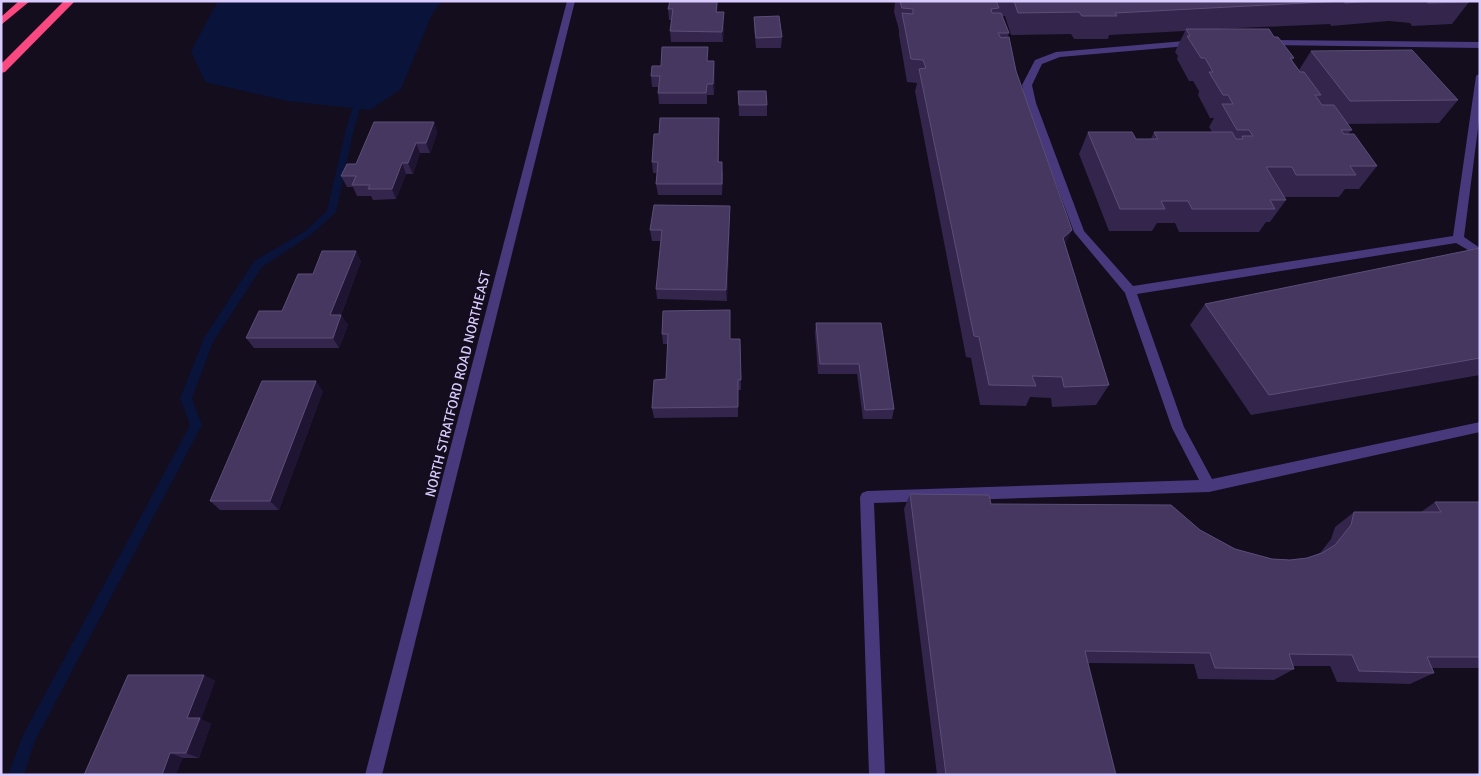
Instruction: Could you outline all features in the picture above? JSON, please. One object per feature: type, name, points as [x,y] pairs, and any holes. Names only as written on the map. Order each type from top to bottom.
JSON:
[{"type":"highway","points":[[1,22],[25,1]]},
{"type":"highway","points":[[1,70],[70,1]]},
{"type":"street","name":"NORTH STRATFORD ROAD NORTHEAST","points":[[373,775],[572,1]]},
{"type":"street","points":[[1204,43],[1059,54],[1038,62],[1027,85],[1079,232],[1130,291],[1178,428],[1209,486]]},
{"type":"street","points":[[1254,43],[1480,45]]},
{"type":"street","points":[[1458,239],[1480,76]]},
{"type":"street","points":[[1130,291],[1458,239],[1480,253]]},
{"type":"street","points":[[877,775],[867,497],[1209,486],[1480,427]]},
{"type":"water","points":[[218,1],[442,1],[432,14],[401,89],[370,110],[288,101],[205,82],[191,51]]},
{"type":"building","points":[[670,1],[717,1],[716,12],[724,12],[722,32],[670,31],[673,9],[668,9]]},
{"type":"building","points":[[900,1],[996,1],[999,8],[991,9],[992,13],[1001,13],[1009,33],[998,33],[1001,38],[1009,37],[1016,71],[1072,230],[1063,238],[1109,385],[1064,387],[1062,377],[1032,376],[1036,386],[989,385],[979,337],[974,336],[919,69],[926,68],[923,60],[911,59],[902,13],[913,14],[913,9],[902,8]]},
{"type":"building","points":[[1014,1],[1344,1],[1115,13],[1117,16],[1082,16],[1079,12],[1018,13]]},
{"type":"building","points":[[1344,1],[1374,1],[1345,3]]},
{"type":"building","points":[[1426,1],[1469,1],[1469,2],[1428,3]]},
{"type":"building","points":[[779,16],[782,37],[756,38],[754,17]]},
{"type":"building","points":[[1186,29],[1269,29],[1274,37],[1278,37],[1294,58],[1290,58],[1300,72],[1304,72],[1321,95],[1315,95],[1322,105],[1334,105],[1352,130],[1341,130],[1344,134],[1354,134],[1377,166],[1350,166],[1356,175],[1296,175],[1292,167],[1266,167],[1286,200],[1270,200],[1275,209],[1192,209],[1188,201],[1161,201],[1165,209],[1120,209],[1088,132],[1132,132],[1136,139],[1158,139],[1154,132],[1232,132],[1236,139],[1243,139],[1242,136],[1253,136],[1249,130],[1237,130],[1222,104],[1233,104],[1228,95],[1223,95],[1209,72],[1213,72],[1205,58],[1201,58],[1187,36],[1190,36]]},
{"type":"building","points":[[662,47],[708,47],[707,61],[714,61],[713,84],[707,84],[706,93],[658,93],[660,76],[651,76],[652,66],[661,66]]},
{"type":"building","points":[[1412,50],[1458,100],[1350,101],[1311,51]]},
{"type":"building","points":[[738,91],[766,91],[767,105],[739,105]]},
{"type":"building","points":[[660,118],[719,118],[718,162],[722,162],[722,184],[656,184],[658,162],[652,162],[654,134],[659,134]]},
{"type":"building","points":[[374,122],[434,122],[426,143],[416,143],[408,163],[402,163],[392,189],[368,189],[370,185],[352,185],[356,176],[341,176],[347,164],[356,164]]},
{"type":"building","points":[[654,205],[730,206],[726,290],[656,289],[662,230],[650,230]]},
{"type":"building","points":[[1480,248],[1480,358],[1269,395],[1205,304]]},
{"type":"building","points":[[322,251],[356,251],[330,315],[341,315],[333,338],[246,338],[259,311],[282,311],[298,274],[313,274]]},
{"type":"building","points":[[730,310],[730,339],[740,339],[741,380],[738,380],[738,407],[652,408],[654,380],[666,379],[668,334],[662,334],[663,311]]},
{"type":"building","points":[[816,323],[881,323],[894,409],[865,410],[859,364],[820,364]]},
{"type":"building","points":[[262,381],[316,381],[270,501],[210,501]]},
{"type":"building","points":[[910,494],[989,495],[991,504],[1171,505],[1200,530],[1235,549],[1272,559],[1290,560],[1307,558],[1322,553],[1335,545],[1351,525],[1354,512],[1441,512],[1435,502],[1480,502],[1480,657],[1427,657],[1434,673],[1359,671],[1352,655],[1289,654],[1294,669],[1215,668],[1210,653],[1085,651],[1116,775],[946,775]]},
{"type":"building","points":[[128,675],[204,675],[187,718],[200,718],[186,753],[170,753],[162,775],[84,775]]},
{"type":"waterway","points":[[16,775],[28,740],[196,425],[186,398],[208,341],[258,264],[308,233],[331,212],[350,129],[360,95]]}]
